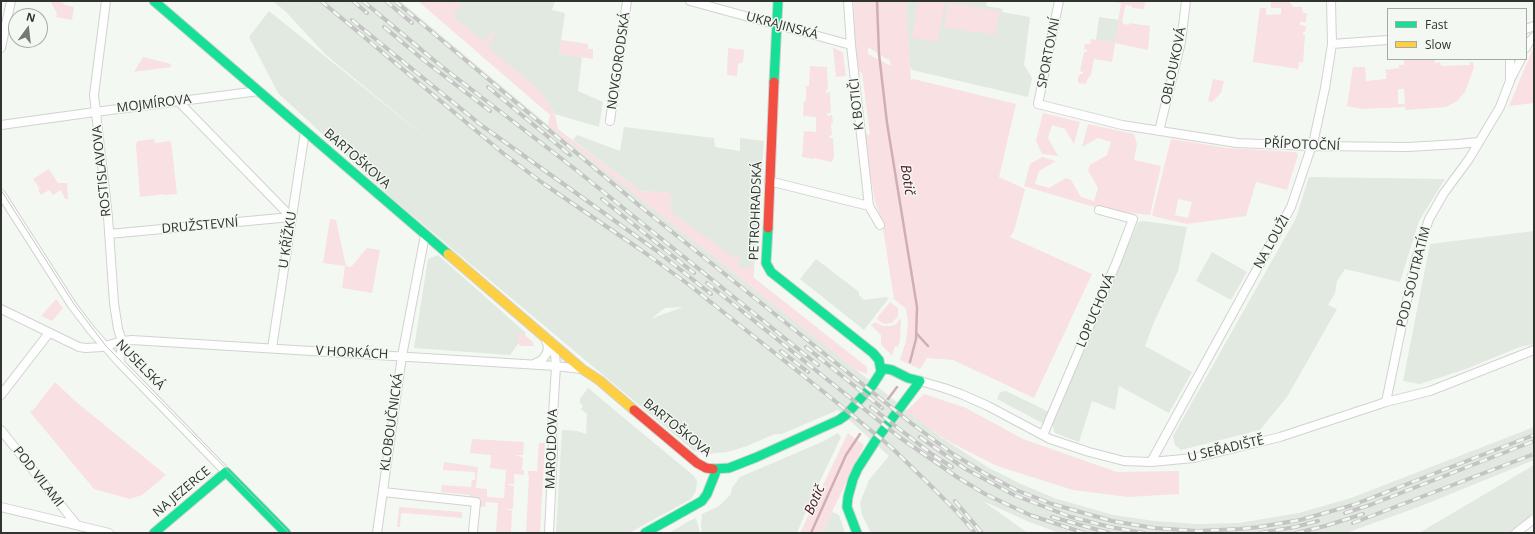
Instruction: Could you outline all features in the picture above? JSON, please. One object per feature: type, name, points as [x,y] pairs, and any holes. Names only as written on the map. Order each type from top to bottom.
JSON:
[{"type":"street","points":[[1,48],[11,1]]},
{"type":"street","name":"ROSTISLAVOVA","points":[[106,1],[94,95],[109,234],[114,304],[118,329],[122,341]]},
{"type":"street","name":"BARTOŠKOVA","points":[[154,1],[582,369],[599,380],[697,463],[706,468],[729,468],[839,420],[846,415],[872,386],[880,375],[881,368]]},
{"type":"street","name":"NOVGORODSKÁ","points":[[610,121],[627,1]]},
{"type":"street","name":"UKRAJINSKÁ","points":[[690,1],[851,45]]},
{"type":"street","name":"PETROHRADSKÁ","points":[[778,1],[765,259],[771,272],[873,353],[879,360],[881,368]]},
{"type":"street","name":"K BOTIČI","points":[[848,1],[851,45],[869,206],[880,225]]},
{"type":"street","name":"SPORTOVNÍ","points":[[1038,104],[1059,1]]},
{"type":"street","name":"OBLOUKOVÁ","points":[[1159,131],[1181,42],[1186,1]]},
{"type":"street","name":"NA LOUŽI","points":[[1151,462],[1291,207],[1311,146],[1325,88],[1332,44],[1331,1]]},
{"type":"street","points":[[1527,46],[1534,37]]},
{"type":"street","points":[[1332,44],[1387,40]]},
{"type":"street","points":[[1510,60],[1510,80]]},
{"type":"street","points":[[1478,142],[1500,107],[1510,80],[1521,60]]},
{"type":"street","name":"MOJMÍROVA","points":[[1,125],[259,91]]},
{"type":"street","points":[[178,101],[291,218]]},
{"type":"street","name":"PŘÍPOTOČNÍ","points":[[1038,104],[1122,125],[1237,143],[1311,146],[1408,146],[1478,142]]},
{"type":"street","name":"U KŘÍŽKU","points":[[272,348],[305,131]]},
{"type":"street","name":"POD SOUTRATÍM","points":[[1386,402],[1415,262],[1429,219],[1444,192],[1469,159],[1478,142]]},
{"type":"street","points":[[769,181],[869,206]]},
{"type":"street","name":"NUSELSKÁ","points":[[1,194],[72,304],[104,346],[286,533]]},
{"type":"street","name":"LOPUCHOVÁ","points":[[1043,435],[1117,261],[1133,219],[1098,210]]},
{"type":"street","name":"DRUŽSTEVNÍ","points":[[109,234],[291,218]]},
{"type":"street","name":"KLOBOUČNICKÁ","points":[[377,533],[402,356],[425,234]]},
{"type":"street","name":"V HORKÁCH","points":[[1,309],[79,347],[86,348],[132,340],[531,364],[582,369]]},
{"type":"street","points":[[1,396],[49,333]]},
{"type":"street","points":[[531,364],[539,362],[547,353],[548,346],[543,336]]},
{"type":"street","name":"BARTOŠKOVA","points":[[543,336],[552,349],[556,366]]},
{"type":"street","points":[[120,363],[122,341]]},
{"type":"street","name":"U SEŘADIŠTĚ","points":[[920,381],[961,394],[988,406],[1050,439],[1089,452],[1124,461],[1151,462],[1194,458],[1280,437],[1386,402],[1430,391],[1534,350]]},
{"type":"street","name":"MAROLDOVA","points":[[549,533],[553,449],[552,431],[556,366]]},
{"type":"street","points":[[857,533],[850,517],[848,507],[848,497],[853,479],[858,468],[876,440],[920,381],[908,378],[892,370],[881,368]]},
{"type":"street","name":"POD VILAMI","points":[[1,430],[76,524]]},
{"type":"street","points":[[646,533],[702,501],[707,494],[717,469]]},
{"type":"street","name":"NA JEZERCE","points":[[154,533],[226,472]]},
{"type":"street","points":[[382,492],[476,502],[473,532]]},
{"type":"street","points":[[1,507],[109,533]]},
{"type":"street","points":[[1516,533],[1534,519]]},
{"type":"shaded area","points":[[50,1],[61,1],[65,5],[74,7],[72,20],[56,17],[57,13]]},
{"type":"shaded area","points":[[273,1],[400,1],[548,125],[942,438],[989,468],[1054,498],[1113,515],[1155,521],[1197,524],[1239,523],[1299,513],[1351,498],[1534,427],[1534,460],[1421,506],[1346,533],[1059,533],[1027,521],[983,501],[1028,533],[871,533],[862,515],[860,503],[869,480],[889,456],[838,410],[782,434],[775,434],[728,452],[707,454],[694,451],[394,200],[278,93],[249,37],[269,11],[435,145],[326,55],[285,11]],"holes":[[[683,307],[653,318],[665,308]]]},
{"type":"shaded area","points":[[418,1],[449,1],[462,4],[453,16],[484,42],[492,32],[495,34],[488,47],[540,91],[555,114],[558,129],[640,191],[671,193],[670,211],[735,258],[739,256],[739,268],[751,268],[752,243],[754,244],[753,277],[867,367],[867,374],[856,370],[548,125],[550,115]]},
{"type":"shaded area","points":[[449,1],[555,1],[552,10],[565,13],[559,54],[582,57],[578,91],[603,102],[599,127],[555,114],[540,91],[450,17]]},
{"type":"shaded area","points":[[854,1],[906,1],[911,80],[913,79],[1016,104],[999,177],[1025,189],[1014,231],[1010,237],[1092,274],[1034,398],[953,360],[927,358],[920,369],[900,360],[906,341],[908,323],[906,309],[894,299],[882,222],[875,202],[863,133],[870,135],[862,73],[858,71],[855,41]],"holes":[[[868,47],[890,60],[891,66],[868,54]]]},
{"type":"shaded area","points":[[906,1],[987,1],[986,6],[1003,9],[1002,12],[1030,17],[1024,65],[1032,78],[1028,97],[912,70],[910,67],[909,56]]},
{"type":"shaded area","points":[[918,1],[945,2],[938,42],[912,38]]},
{"type":"shaded area","points":[[1107,1],[1145,1],[1144,9],[1132,8],[1132,6],[1126,5],[1122,22],[1129,25],[1129,23],[1150,26],[1148,50],[1115,43],[1121,3]]},
{"type":"shaded area","points":[[1271,1],[1289,1],[1293,7],[1302,7],[1303,13],[1307,13],[1306,22],[1300,22],[1300,25],[1306,26],[1305,32],[1303,32],[1303,35],[1305,35],[1303,63],[1299,62],[1298,69],[1253,62],[1260,8],[1266,8],[1266,15],[1281,14],[1281,8],[1271,8]]},
{"type":"shaded area","points":[[948,3],[1000,11],[995,35],[944,27]]},
{"type":"shaded area","points":[[1099,17],[1119,20],[1115,43],[1096,40]]},
{"type":"shaded area","points":[[1091,39],[1115,43],[1112,62],[1094,59],[1091,75],[1086,84],[1078,83],[1078,76],[1083,74],[1083,72],[1080,71],[1084,52],[1087,52],[1087,50],[1084,49],[1085,44],[1090,44]]},
{"type":"shaded area","points":[[561,40],[588,44],[588,49],[593,49],[593,59],[559,54]]},
{"type":"shaded area","points":[[1534,46],[1534,103],[1509,106],[1531,53]]},
{"type":"shaded area","points":[[833,47],[843,53],[846,76],[836,77]]},
{"type":"shaded area","points":[[728,48],[744,50],[743,62],[738,64],[737,76],[727,75]]},
{"type":"shaded area","points":[[143,57],[171,64],[171,67],[134,72]]},
{"type":"shaded area","points":[[1404,60],[1435,60],[1435,63],[1440,62],[1441,66],[1470,65],[1470,62],[1473,62],[1474,67],[1465,92],[1457,101],[1446,107],[1406,110],[1405,107],[1362,109],[1347,106],[1353,67],[1365,67],[1366,81],[1386,79],[1387,74],[1385,70],[1399,68],[1399,65],[1404,65]],"holes":[[[1398,89],[1404,89],[1405,104],[1398,104]]]},
{"type":"shaded area","points":[[810,66],[827,67],[828,89],[826,90],[826,93],[830,92],[831,113],[827,113],[828,116],[832,115],[833,123],[831,124],[832,135],[829,136],[829,138],[833,138],[834,156],[832,162],[802,157],[804,131],[816,132],[816,117],[803,116],[804,101],[806,101],[806,86],[809,86]]},
{"type":"shaded area","points":[[1213,79],[1224,81],[1221,93],[1212,102],[1208,101]]},
{"type":"shaded area","points":[[1043,113],[1080,122],[1074,144],[1065,129],[1052,125],[1048,138],[1058,156],[1042,154],[1036,141]]},
{"type":"shaded area","points":[[1088,124],[1134,134],[1137,144],[1134,160],[1161,166],[1150,215],[1104,210],[1024,186],[1030,164],[1042,157],[1056,161],[1039,171],[1035,184],[1049,188],[1066,178],[1071,180],[1081,197],[1094,201],[1098,188],[1088,170],[1090,165],[1107,155],[1111,142],[1098,138],[1082,147]]},
{"type":"shaded area","points":[[624,127],[714,138],[715,147],[740,151],[740,138],[764,141],[753,282],[670,211],[671,193],[640,191],[573,140],[577,135],[620,151]]},
{"type":"shaded area","points":[[154,139],[155,143],[171,141],[177,194],[140,197],[136,145],[137,141]]},
{"type":"shaded area","points":[[1171,139],[1228,148],[1296,152],[1298,155],[1287,190],[1256,182],[1246,216],[1187,224],[1152,215]],"holes":[[[1178,199],[1192,202],[1188,218],[1175,215]]]},
{"type":"shaded area","points":[[49,169],[58,183],[67,183],[68,199],[65,199],[61,190],[53,195],[49,190],[41,195],[38,190],[40,189],[33,179]]},
{"type":"shaded area","points":[[1309,177],[1445,179],[1419,221],[1400,282],[1345,269],[1337,281],[1335,293],[1328,305],[1337,309],[1287,397],[1260,430],[1181,450],[1175,445],[1173,436],[1296,218]]},
{"type":"shaded area","points":[[330,219],[336,220],[346,266],[351,267],[367,248],[380,250],[372,293],[342,288],[345,266],[323,263]]},
{"type":"shaded area","points":[[1144,221],[1187,227],[1178,271],[1154,322],[1145,346],[1192,372],[1169,413],[1119,386],[1115,410],[1092,401],[1079,442],[1055,433],[1051,422],[1138,222]]},
{"type":"shaded area","points":[[1534,231],[1534,344],[1520,347],[1466,369],[1420,384],[1403,381],[1430,244]]},
{"type":"shaded area","points":[[1212,252],[1247,272],[1231,300],[1196,281]]},
{"type":"shaded area","points":[[438,255],[526,333],[510,355],[414,348],[428,259]]},
{"type":"shaded area","points":[[816,259],[859,292],[859,295],[864,300],[885,297],[889,298],[864,330],[800,279]]},
{"type":"shaded area","points":[[56,299],[63,308],[52,321],[41,316]]},
{"type":"shaded area","points":[[890,302],[898,308],[898,316],[892,323],[884,324],[877,318]]},
{"type":"shaded area","points":[[901,318],[900,340],[898,347],[895,346],[892,356],[881,344],[881,335],[871,325],[875,322],[883,326],[891,326],[896,324]]},
{"type":"shaded area","points":[[519,333],[522,333],[533,342],[534,346],[519,346]]},
{"type":"shaded area","points":[[55,382],[75,401],[166,475],[142,495],[130,499],[94,489],[30,412],[35,408]]},
{"type":"shaded area","points":[[588,388],[694,476],[697,481],[696,491],[691,499],[629,533],[556,533],[562,430],[577,431],[586,434],[587,414],[581,409],[583,406],[580,403],[580,399]]},
{"type":"shaded area","points":[[1006,391],[1049,412],[1044,424],[997,399],[1000,392]]},
{"type":"shaded area","points":[[924,394],[966,408],[1023,439],[1117,472],[1179,471],[1179,494],[1128,497],[1073,490],[997,466],[946,440],[906,411]]},
{"type":"shaded area","points":[[838,433],[841,437],[808,506],[797,533],[702,533],[702,514],[719,506],[731,494],[732,488],[740,477],[824,441]]},
{"type":"shaded area","points":[[848,433],[864,445],[822,533],[800,533]]},
{"type":"shaded area","points":[[472,439],[524,442],[523,455],[517,456],[523,457],[522,470],[524,471],[524,475],[514,474],[514,484],[508,484],[514,486],[513,509],[507,509],[512,510],[511,533],[496,533],[498,503],[486,502],[485,507],[470,505],[470,495],[441,492],[442,485],[471,487],[472,480],[475,480],[475,472],[443,470],[444,462],[478,467],[476,488],[487,489],[487,497],[504,498],[506,470],[490,468],[491,455],[470,453]]},
{"type":"shaded area","points":[[539,443],[545,443],[540,533],[526,533],[528,471],[537,471]]},
{"type":"shaded area","points":[[1534,465],[1534,512],[1512,533],[1419,533]]},
{"type":"shaded area","points":[[399,507],[462,512],[462,518],[403,513],[401,514],[400,527],[397,527]]},
{"type":"shaded area","points":[[832,512],[839,515],[845,533],[822,533]]},
{"type":"shaded area","points":[[696,518],[700,533],[669,533],[691,520]]},
{"type":"waterway","name":"Botič","points":[[877,1],[879,54],[887,123],[917,307],[916,339],[910,362]]},
{"type":"waterway","points":[[917,334],[928,346]]},
{"type":"waterway","name":"Botič","points":[[888,399],[897,387]]},
{"type":"waterway","name":"Botič","points":[[811,533],[846,455],[860,434]]},
{"type":"tram line","points":[[1,190],[74,304],[106,346],[289,533]]},
{"type":"railway","points":[[321,1],[504,154],[544,184],[688,284],[835,401],[891,447],[957,512],[975,533]]},
{"type":"railway","points":[[353,1],[367,13]]},
{"type":"railway","points":[[363,1],[441,66],[575,169],[818,365]]},
{"type":"railway","points":[[386,1],[412,23]]},
{"type":"railway","points":[[395,1],[641,207],[911,423],[953,454],[986,474],[1016,490],[1052,504],[1112,521],[1154,528],[1197,531],[1259,527],[1300,520],[1353,505],[1534,435]]},
{"type":"railway","points":[[352,20],[481,125],[657,251],[711,294]]},
{"type":"railway","points":[[384,27],[426,62],[490,111]]},
{"type":"railway","points":[[488,87],[570,155]]},
{"type":"railway","points":[[602,199],[694,273]]},
{"type":"railway","points":[[707,283],[899,437],[957,477],[985,494],[1030,515],[1084,533]]},
{"type":"railway","points":[[806,347],[882,408]]},
{"type":"railway","points":[[781,351],[808,372]]},
{"type":"railway","points":[[871,407],[933,455],[952,467]]},
{"type":"railway","points":[[920,437],[964,468],[1014,495],[1071,517],[1110,527],[1144,533]]},
{"type":"railway","points":[[1345,513],[1370,505],[1534,441]]},
{"type":"railway","points":[[1353,523],[1534,454]]},
{"type":"railway","points":[[955,501],[982,533]]},
{"type":"railway","points":[[1296,533],[1363,514]]},
{"type":"railway","points":[[1052,517],[1109,533]]},
{"type":"railway","points":[[1260,533],[1295,527],[1318,521]]},
{"type":"traffic: fast","points":[[154,1],[448,254]]},
{"type":"traffic: fast","points":[[774,82],[778,1]]},
{"type":"traffic: fast","points":[[713,469],[729,468],[839,420],[846,415],[872,386],[881,372],[879,360],[873,353],[771,272],[766,263],[768,228]]},
{"type":"traffic: fast","points":[[857,533],[847,507],[853,479],[858,468],[876,440],[920,381],[908,378],[892,370],[881,368]]},
{"type":"traffic: fast","points":[[645,533],[702,501],[707,494],[717,469]]},
{"type":"traffic: fast","points":[[154,533],[226,472],[286,533]]},
{"type":"traffic: slow","points":[[448,254],[582,369],[599,380],[634,410]]},
{"type":"traffic: jam","points":[[768,228],[774,82]]},
{"type":"traffic: jam","points":[[634,410],[697,463],[706,468],[713,469]]}]
